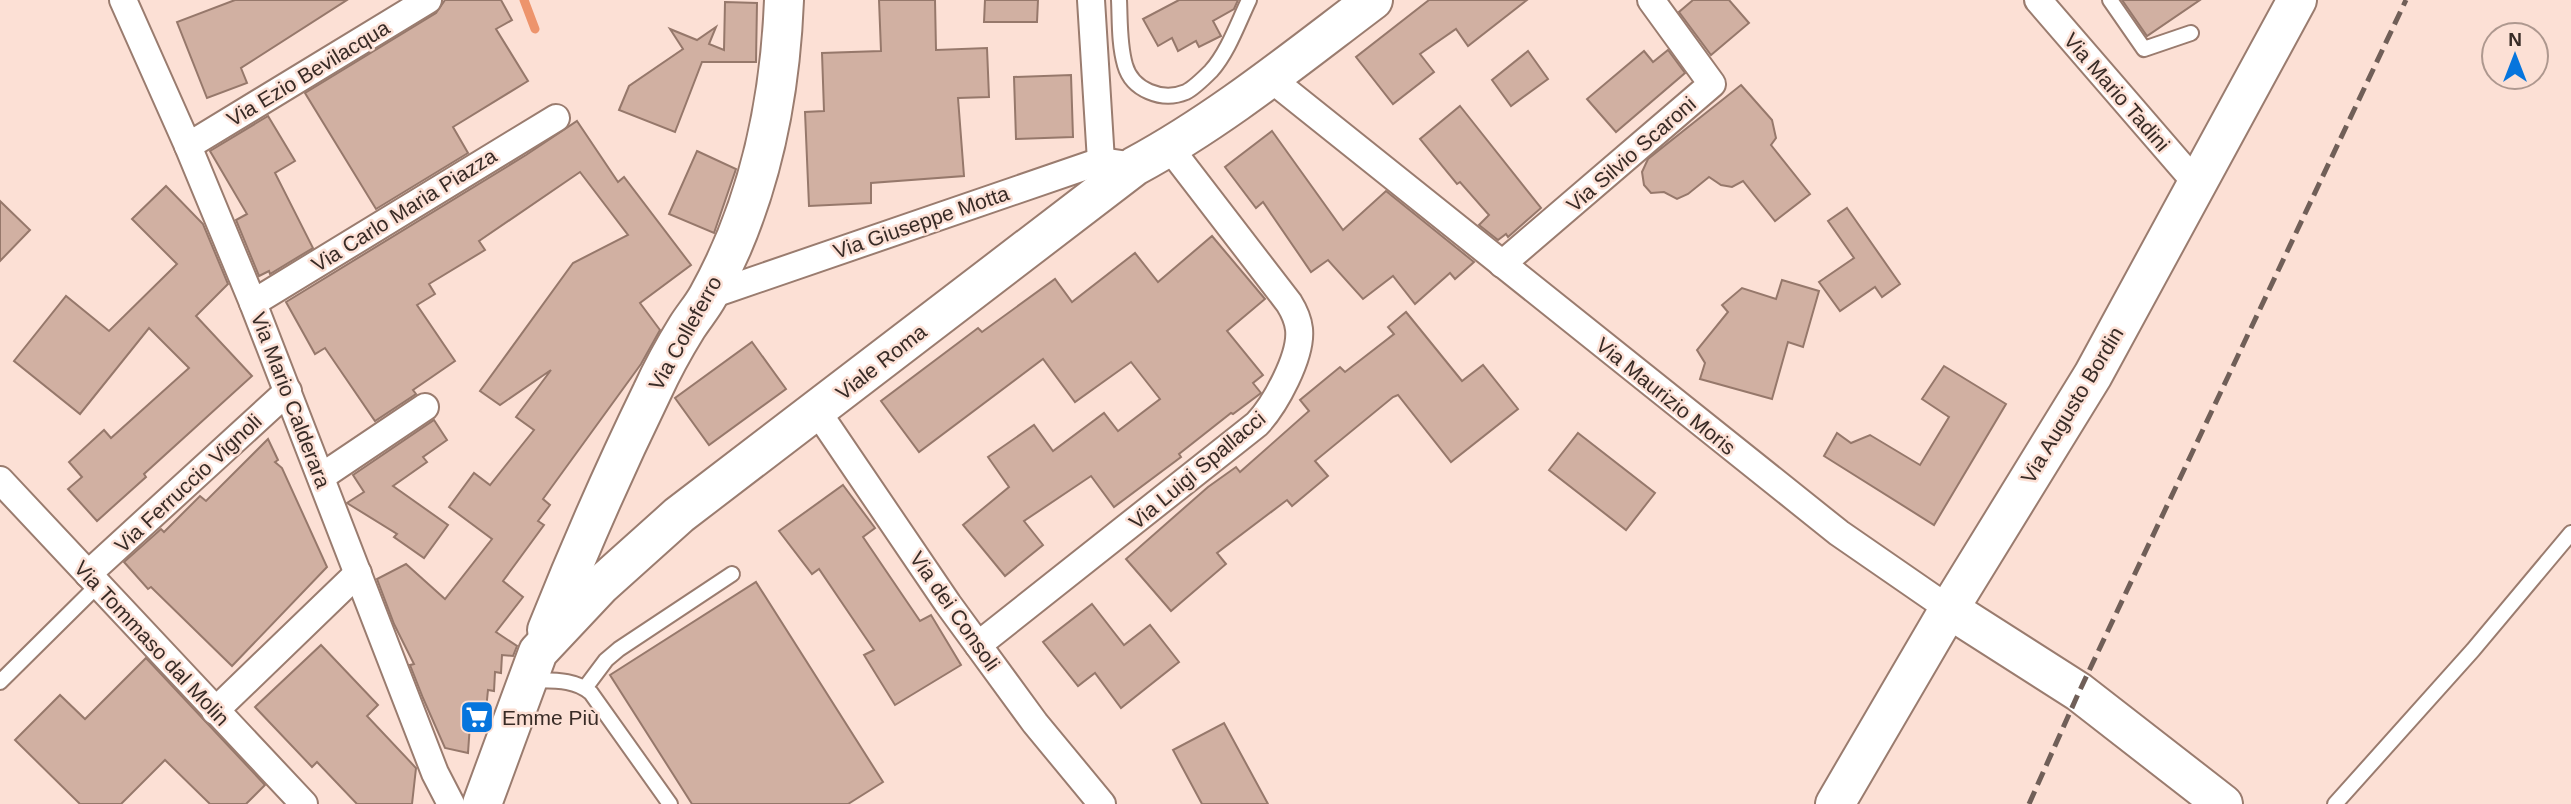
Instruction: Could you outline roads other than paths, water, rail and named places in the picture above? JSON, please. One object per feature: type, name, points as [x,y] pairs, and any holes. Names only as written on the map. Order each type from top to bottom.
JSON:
[{"type":"street","name":"Via Mario Calderara","points":[[122,0],[188,146],[253,303],[435,773],[451,804]]},
{"type":"street","name":"Via Ezio Bevilacqua","points":[[188,146],[428,0]]},
{"type":"street","name":"Via Colleferro","points":[[533,666],[579,552],[651,393],[679,341],[708,296],[744,213],[762,160],[777,86],[785,0]]},
{"type":"street","points":[[1091,0],[1118,164]]},
{"type":"street","name":"Viale Roma","points":[[482,804],[533,666],[576,609],[631,556],[679,515],[817,411],[1118,164],[1169,147],[1270,78],[1373,0]]},
{"type":"street","name":"Via Silvio Scaroni","points":[[1502,264],[1712,84],[1651,0]]},
{"type":"street","name":"Via Mario Tadini","points":[[2038,0],[2197,184]]},
{"type":"street","name":"Via Augusto Bordin","points":[[1835,804],[1949,609],[2093,375],[2297,0]]},
{"type":"street","name":"Via Maurizio Moris","points":[[1270,78],[1839,533],[1949,609],[2079,692],[2223,804]]},
{"type":"street","name":"Via Carlo Maria Piazza","points":[[253,303],[555,117]]},
{"type":"street","name":"Via Luigi Spallacci","points":[[978,645],[1257,424],[1277,396],[1297,350],[1299,326],[1289,303],[1169,147]]},
{"type":"street","name":"Via Giuseppe Motta","points":[[708,296],[1118,164]]},
{"type":"street","name":"Via Ferruccio Vignoli","points":[[93,580],[288,391]]},
{"type":"street","points":[[321,477],[425,407]]},
{"type":"street","name":"Via dei Consoli","points":[[817,411],[978,645],[1035,723],[1102,804]]},
{"type":"street","name":"Via Tommaso dal Molin","points":[[0,480],[304,804]]},
{"type":"street","points":[[215,711],[358,573]]},
{"type":"lane","points":[[1119,0],[1125,67],[1134,82],[1148,93],[1167,96],[1186,92],[1212,70],[1223,54],[1249,0]]},
{"type":"lane","points":[[2110,0],[2144,49],[2190,33]]},
{"type":"lane","points":[[2335,804],[2473,650],[2571,533]]},
{"type":"lane","points":[[585,688],[606,660],[619,649],[732,574]]},
{"type":"lane","points":[[0,682],[93,580]]},
{"type":"lane","points":[[533,666],[585,688],[596,697],[670,804]]},
{"type":"waterway","points":[[524,0],[535,29]]},
{"type":"railway","points":[[2029,804],[2079,692],[2406,0]]},
{"type":"place","name":"Emme Più","points":[[477,717]]}]
